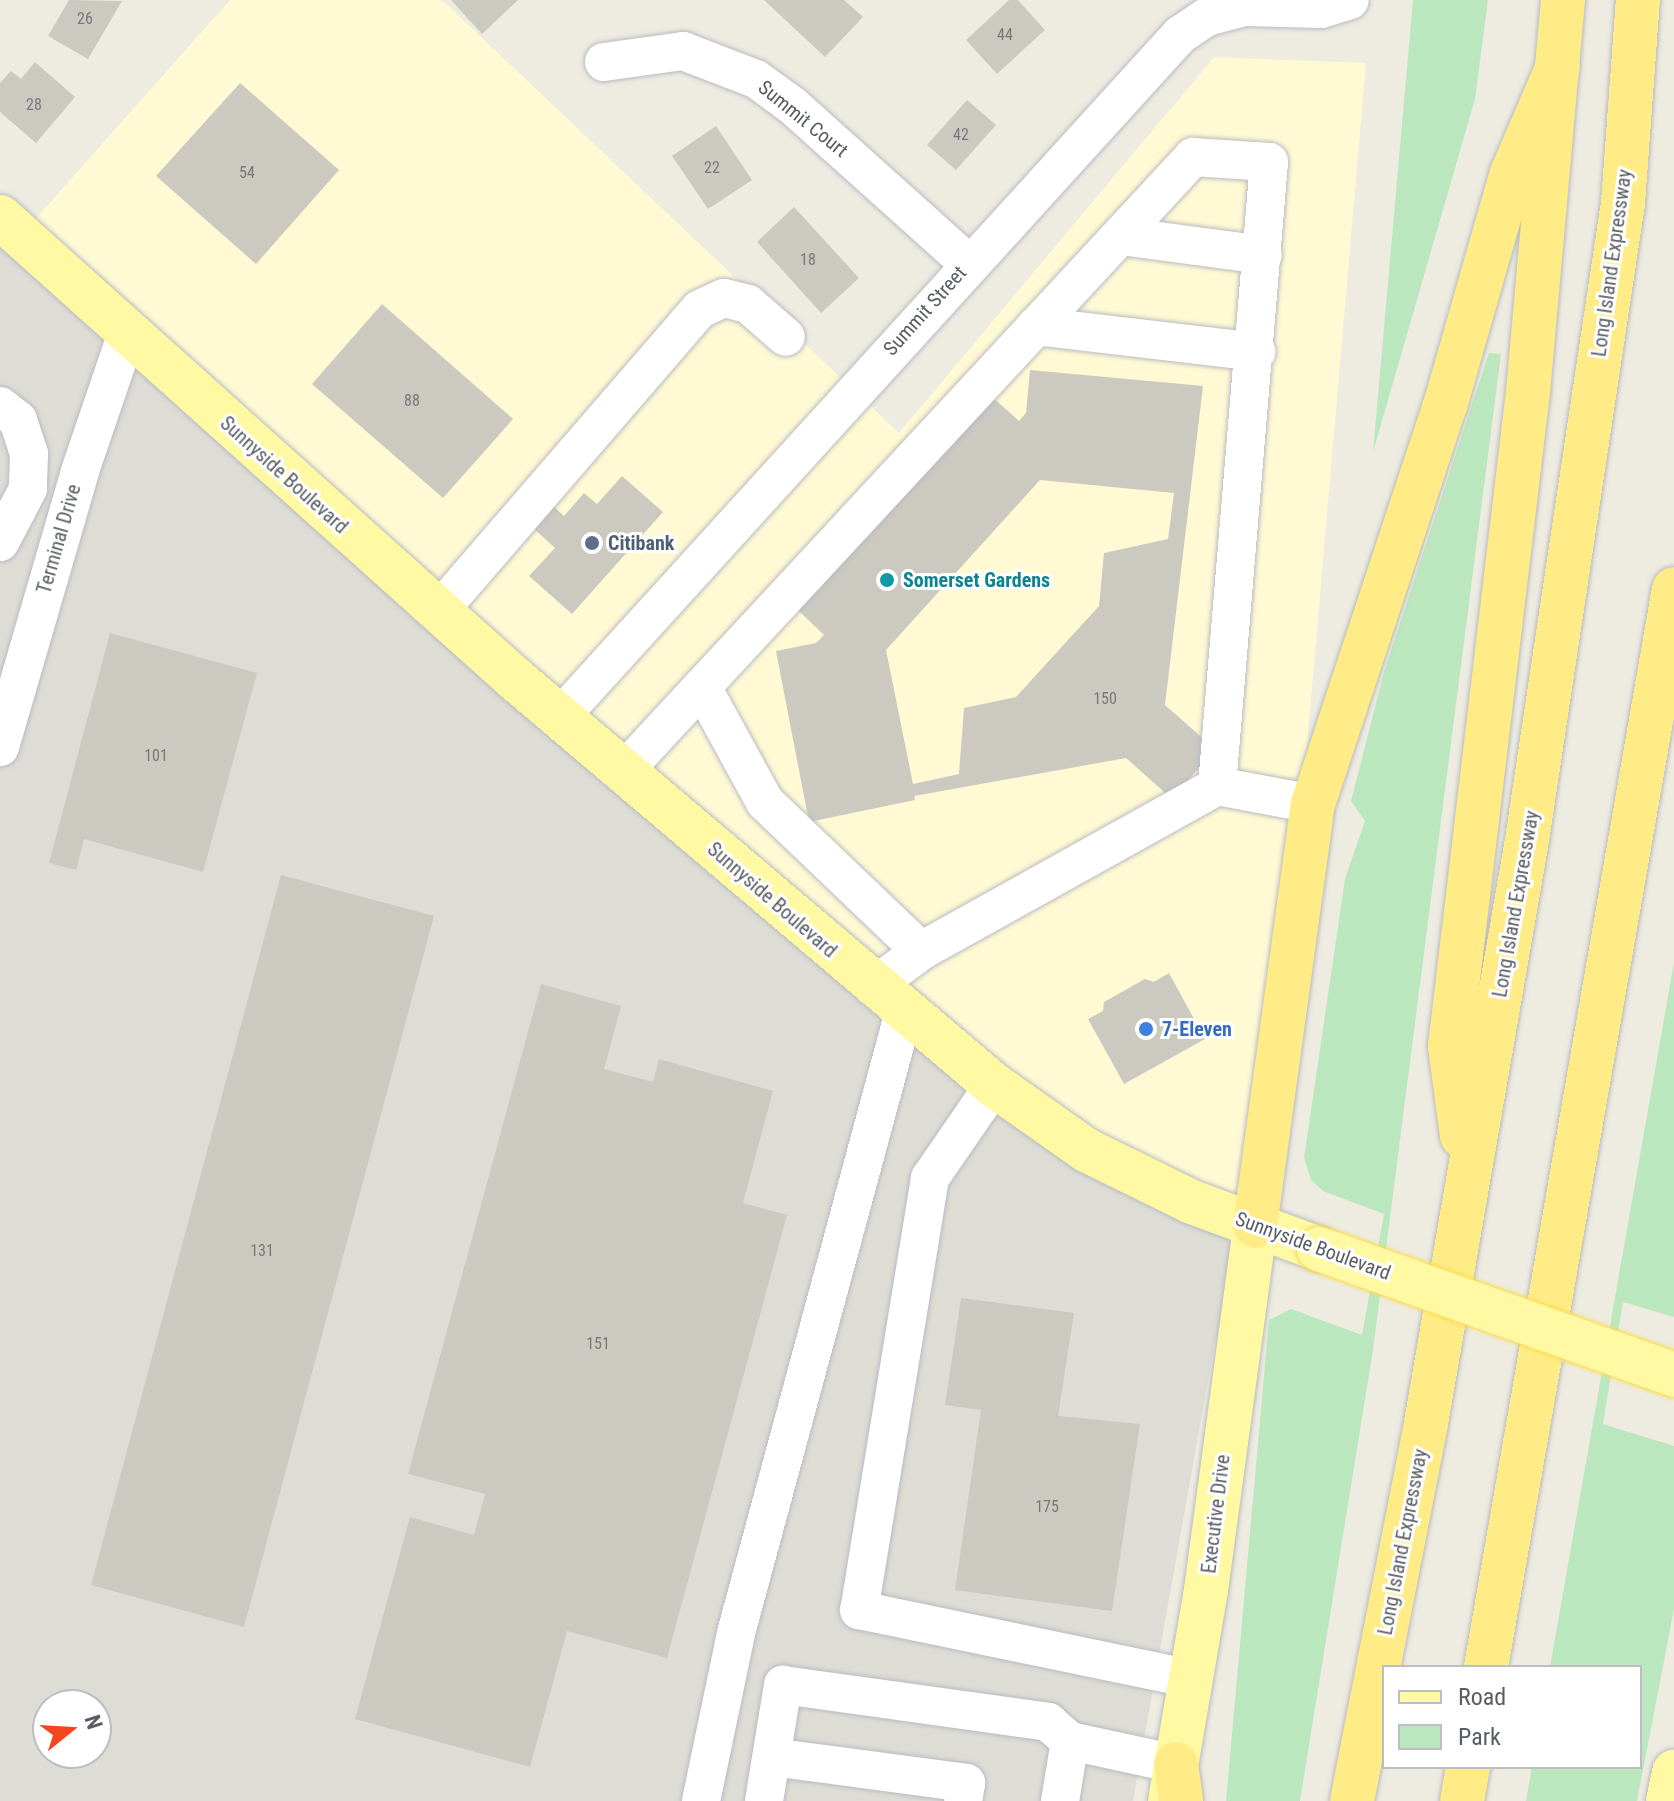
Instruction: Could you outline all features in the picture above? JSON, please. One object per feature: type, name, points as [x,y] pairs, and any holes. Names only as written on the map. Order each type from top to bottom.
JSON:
[{"type":"highway","points":[[1468,1174],[1450,1046],[1526,408],[1563,0]]},
{"type":"highway","name":"Long Island Expressway","points":[[1352,1801],[1426,1423],[1530,826],[1620,218],[1638,0]]},
{"type":"highway","points":[[1255,1226],[1313,804],[1445,406],[1512,173],[1558,66]]},
{"type":"highway","points":[[1486,1665],[1674,589]]},
{"type":"highway","points":[[1462,1801],[1468,1769]]},
{"type":"main road","name":"Sunnyside Boulevard","points":[[0,217],[623,772],[888,999],[994,1085],[1086,1150],[1192,1202],[1674,1375]]},
{"type":"main road","name":"Executive Drive","points":[[1176,1789],[1255,1226]]},
{"type":"main road","points":[[1668,1801],[1674,1772]]},
{"type":"street","name":"Summit Street","points":[[560,717],[968,263],[1180,35],[1207,17],[1245,7],[1321,9],[1346,2]]},
{"type":"street","name":"Summit Court","points":[[604,62],[683,51],[756,79],[793,106],[968,263]]},
{"type":"street","points":[[623,772],[1193,157],[1269,162],[1256,352],[1217,786]]},
{"type":"street","points":[[1121,236],[1263,255]]},
{"type":"street","points":[[439,611],[700,309],[724,298],[748,304],[786,337]]},
{"type":"street","points":[[1036,326],[1256,352]]},
{"type":"street","name":"Terminal Drive","points":[[0,747],[7,688],[127,333]]},
{"type":"street","points":[[0,406],[18,420],[29,454],[28,489],[0,542]]},
{"type":"street","points":[[29,454],[80,471]]},
{"type":"street","points":[[702,687],[765,802],[921,951]]},
{"type":"street","points":[[701,1801],[736,1633],[888,999],[921,951],[1217,786],[1313,804]]},
{"type":"street","points":[[994,1085],[930,1178],[859,1610],[1193,1679]]},
{"type":"street","points":[[764,1801],[783,1685],[1048,1722],[1070,1741],[1176,1789]]},
{"type":"street","points":[[1060,1801],[1070,1741]]},
{"type":"street","points":[[772,1757],[966,1783],[963,1801]]},
{"type":"shaded area","points":[[230,0],[442,0],[899,433],[1214,57],[1366,63],[1303,792],[1244,1233],[1076,1150],[23,233]]},
{"type":"shaded area","points":[[0,212],[866,987],[1244,1233],[1214,1347],[1133,1801],[0,1801]]},
{"type":"green space","points":[[1413,0],[1488,0],[1475,99],[1373,452]]},
{"type":"green space","points":[[1489,353],[1501,354],[1373,1350],[1300,1801],[1226,1801],[1269,1320],[1291,1309],[1362,1335],[1384,1214],[1323,1191],[1311,1180],[1304,1158],[1345,879],[1365,821],[1351,801],[1384,672]]},
{"type":"green space","points":[[1674,962],[1674,1317],[1623,1302],[1603,1424],[1674,1446],[1674,1609],[1637,1801],[1526,1801],[1532,1769],[1642,1769],[1642,1665],[1550,1665]]},
{"type":"building","points":[[69,0],[122,1],[88,59],[48,36]]},
{"type":"building","points":[[451,0],[518,0],[482,34]]},
{"type":"building","points":[[764,0],[844,0],[863,17],[825,57]]},
{"type":"building","points":[[1009,0],[1018,0],[1045,30],[997,74],[966,40]]},
{"type":"building","points":[[35,62],[75,97],[36,143],[0,112],[0,83],[11,71],[21,79]]},
{"type":"building","points":[[240,83],[339,170],[256,264],[156,176]]},
{"type":"building","points":[[967,100],[996,125],[956,170],[927,145]]},
{"type":"building","points":[[716,126],[752,180],[708,209],[672,156]]},
{"type":"building","points":[[794,207],[859,278],[821,313],[757,242]]},
{"type":"building","points":[[382,304],[513,419],[443,498],[312,384]]},
{"type":"building","name":"Somerset Gardens","points":[[1030,370],[1203,386],[1165,705],[1215,749],[1172,799],[1126,758],[914,796],[915,800],[809,822],[776,651],[816,643],[824,635],[797,609],[991,396],[1019,421],[1026,413]],"holes":[[[1040,480],[1174,493],[1168,539],[1104,553],[1099,606],[1016,697],[964,708],[959,774],[913,784],[886,650]]]},
{"type":"building","name":"Citibank","points":[[622,476],[663,512],[572,614],[529,576],[555,548],[508,505],[528,483],[564,516],[584,493],[597,504]]},
{"type":"building","points":[[110,633],[257,673],[203,872],[84,839],[76,870],[49,863]]},
{"type":"building","points":[[281,875],[434,916],[244,1627],[91,1585]]},
{"type":"building","name":"7-Eleven","points":[[1169,973],[1205,1039],[1124,1084],[1088,1019],[1103,1011],[1104,1002],[1145,979],[1154,982]]},
{"type":"building","points":[[541,984],[621,1006],[604,1069],[653,1082],[659,1059],[773,1091],[743,1203],[787,1215],[667,1658],[567,1631],[530,1767],[355,1719],[410,1517],[474,1535],[485,1494],[408,1474]]},
{"type":"building","points":[[961,1298],[1074,1313],[1058,1416],[1140,1424],[1112,1611],[955,1590],[981,1410],[945,1405]]},
{"type":"place","name":"Citibank","points":[[592,543]]},
{"type":"place","name":"Somerset Gardens","points":[[887,580]]},
{"type":"place","name":"7-Eleven","points":[[1146,1029]]}]
